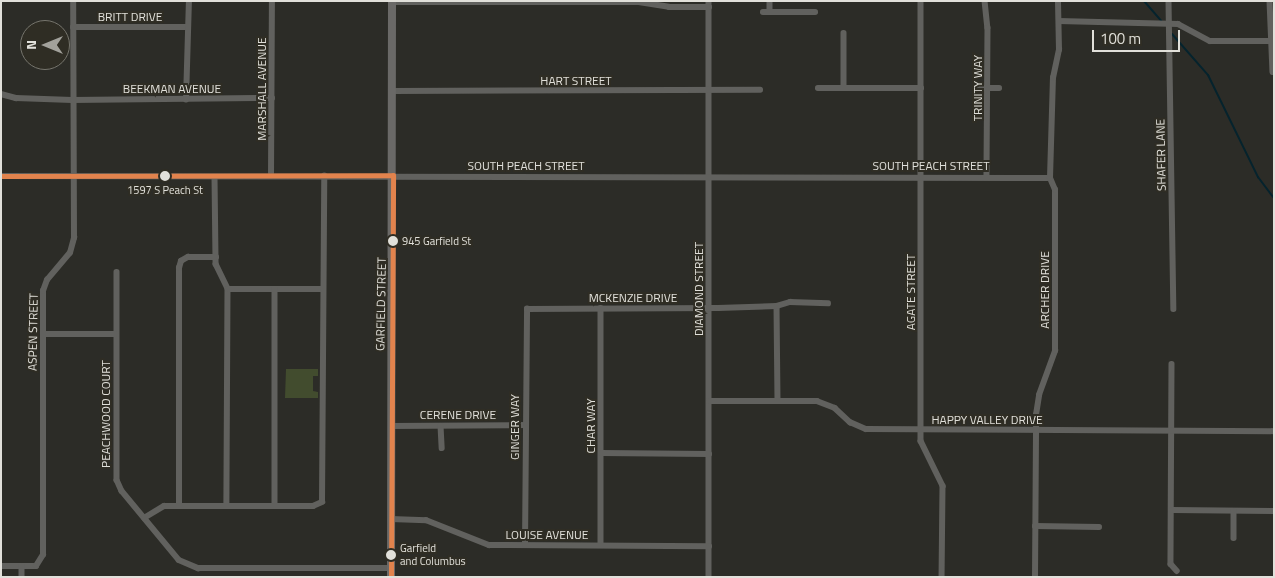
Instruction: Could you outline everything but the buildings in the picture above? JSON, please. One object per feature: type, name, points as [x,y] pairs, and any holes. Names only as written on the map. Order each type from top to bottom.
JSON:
[{"type":"main road","name":"GARFIELD STREET","points":[[391,572],[392,2]]},
{"type":"street","name":"ASPEN STREET","points":[[22,566],[36,566],[42,561],[43,554],[44,285],[72,248],[73,1]]},
{"type":"street","points":[[186,100],[186,27],[189,1]]},
{"type":"street","name":"MARSHALL AVENUE","points":[[271,176],[272,1]]},
{"type":"street","points":[[770,1],[770,12]]},
{"type":"street","name":"AGATE STREET","points":[[921,1],[921,430],[924,452],[943,486],[942,577]]},
{"type":"street","name":"TRINITY WAY","points":[[985,1],[988,88],[987,176]]},
{"type":"street","name":"ARCHER DRIVE","points":[[1035,577],[1036,430],[1039,395],[1055,352],[1054,190],[1050,178],[1053,78],[1059,50],[1058,1]]},
{"type":"street","name":"SHAFER LANE","points":[[1169,1],[1174,309]]},
{"type":"street","points":[[1270,1],[1273,72]]},
{"type":"street","points":[[392,2],[709,4]]},
{"type":"street","name":"DIAMOND STREET","points":[[709,4],[709,577]]},
{"type":"street","points":[[763,12],[815,12]]},
{"type":"street","points":[[1059,21],[1168,24],[1186,26],[1210,41],[1272,41]]},
{"type":"street","name":"BRITT DRIVE","points":[[73,27],[186,27]]},
{"type":"street","points":[[844,33],[844,88]]},
{"type":"street","points":[[818,88],[921,88]]},
{"type":"street","points":[[977,88],[999,88]]},
{"type":"street","name":"HART STREET","points":[[393,91],[760,90]]},
{"type":"street","name":"BEEKMAN AVENUE","points":[[1,94],[26,99],[72,100],[272,98]]},
{"type":"street","name":"SOUTH PEACH STREET","points":[[1,176],[987,176],[1050,178]]},
{"type":"street","points":[[215,176],[216,257],[228,289],[227,506]]},
{"type":"street","points":[[144,518],[158,508],[179,506],[313,506],[322,502],[324,176]]},
{"type":"street","points":[[179,506],[180,264],[188,257],[216,257]]},
{"type":"street","name":"PEACHWOOD COURT","points":[[117,272],[117,480],[122,491],[184,564],[198,568],[391,572]]},
{"type":"street","points":[[228,289],[323,289]]},
{"type":"street","points":[[274,289],[275,506]]},
{"type":"street","name":"MCKENZIE DRIVE","points":[[527,309],[709,308],[777,306],[790,302],[828,303]]},
{"type":"street","points":[[777,306],[778,400]]},
{"type":"street","name":"CHAR WAY","points":[[600,308],[601,545]]},
{"type":"street","name":"GINGER WAY","points":[[526,545],[525,425],[527,309]]},
{"type":"street","points":[[43,334],[116,334]]},
{"type":"street","points":[[1172,364],[1171,564],[1177,571]]},
{"type":"street","name":"HAPPY VALLEY DRIVE","points":[[709,401],[778,400],[823,402],[866,429],[1274,431]]},
{"type":"street","name":"CERENE DRIVE","points":[[391,426],[525,425]]},
{"type":"street","points":[[441,426],[442,448]]},
{"type":"street","points":[[601,453],[710,454]]},
{"type":"street","points":[[1172,510],[1274,511]]},
{"type":"street","points":[[1234,510],[1234,538]]},
{"type":"street","name":"LOUISE AVENUE","points":[[391,519],[426,520],[483,544],[709,546]]},
{"type":"street","points":[[1035,526],[1099,527]]},
{"type":"street","points":[[1,566],[22,566],[22,577]]},
{"type":"street","points":[[248,569],[248,577]]},
{"type":"green space","points":[[286,369],[318,369],[318,376],[313,376],[313,391],[318,392],[318,398],[285,398]]},
{"type":"waterway","points":[[1144,1],[1162,22]]},
{"type":"waterway","points":[[1172,34],[1208,75],[1258,177],[1274,198]]},
{"type":"transit line","points":[[1,176],[393,175]]},
{"type":"transit line","points":[[391,577],[393,175]]},
{"type":"place","name":"1597 S Peach St","points":[[165,176]]},
{"type":"place","name":"945 Garfield St","points":[[393,241]]},
{"type":"place","name":"Garfield and Columbus","points":[[391,555]]}]
